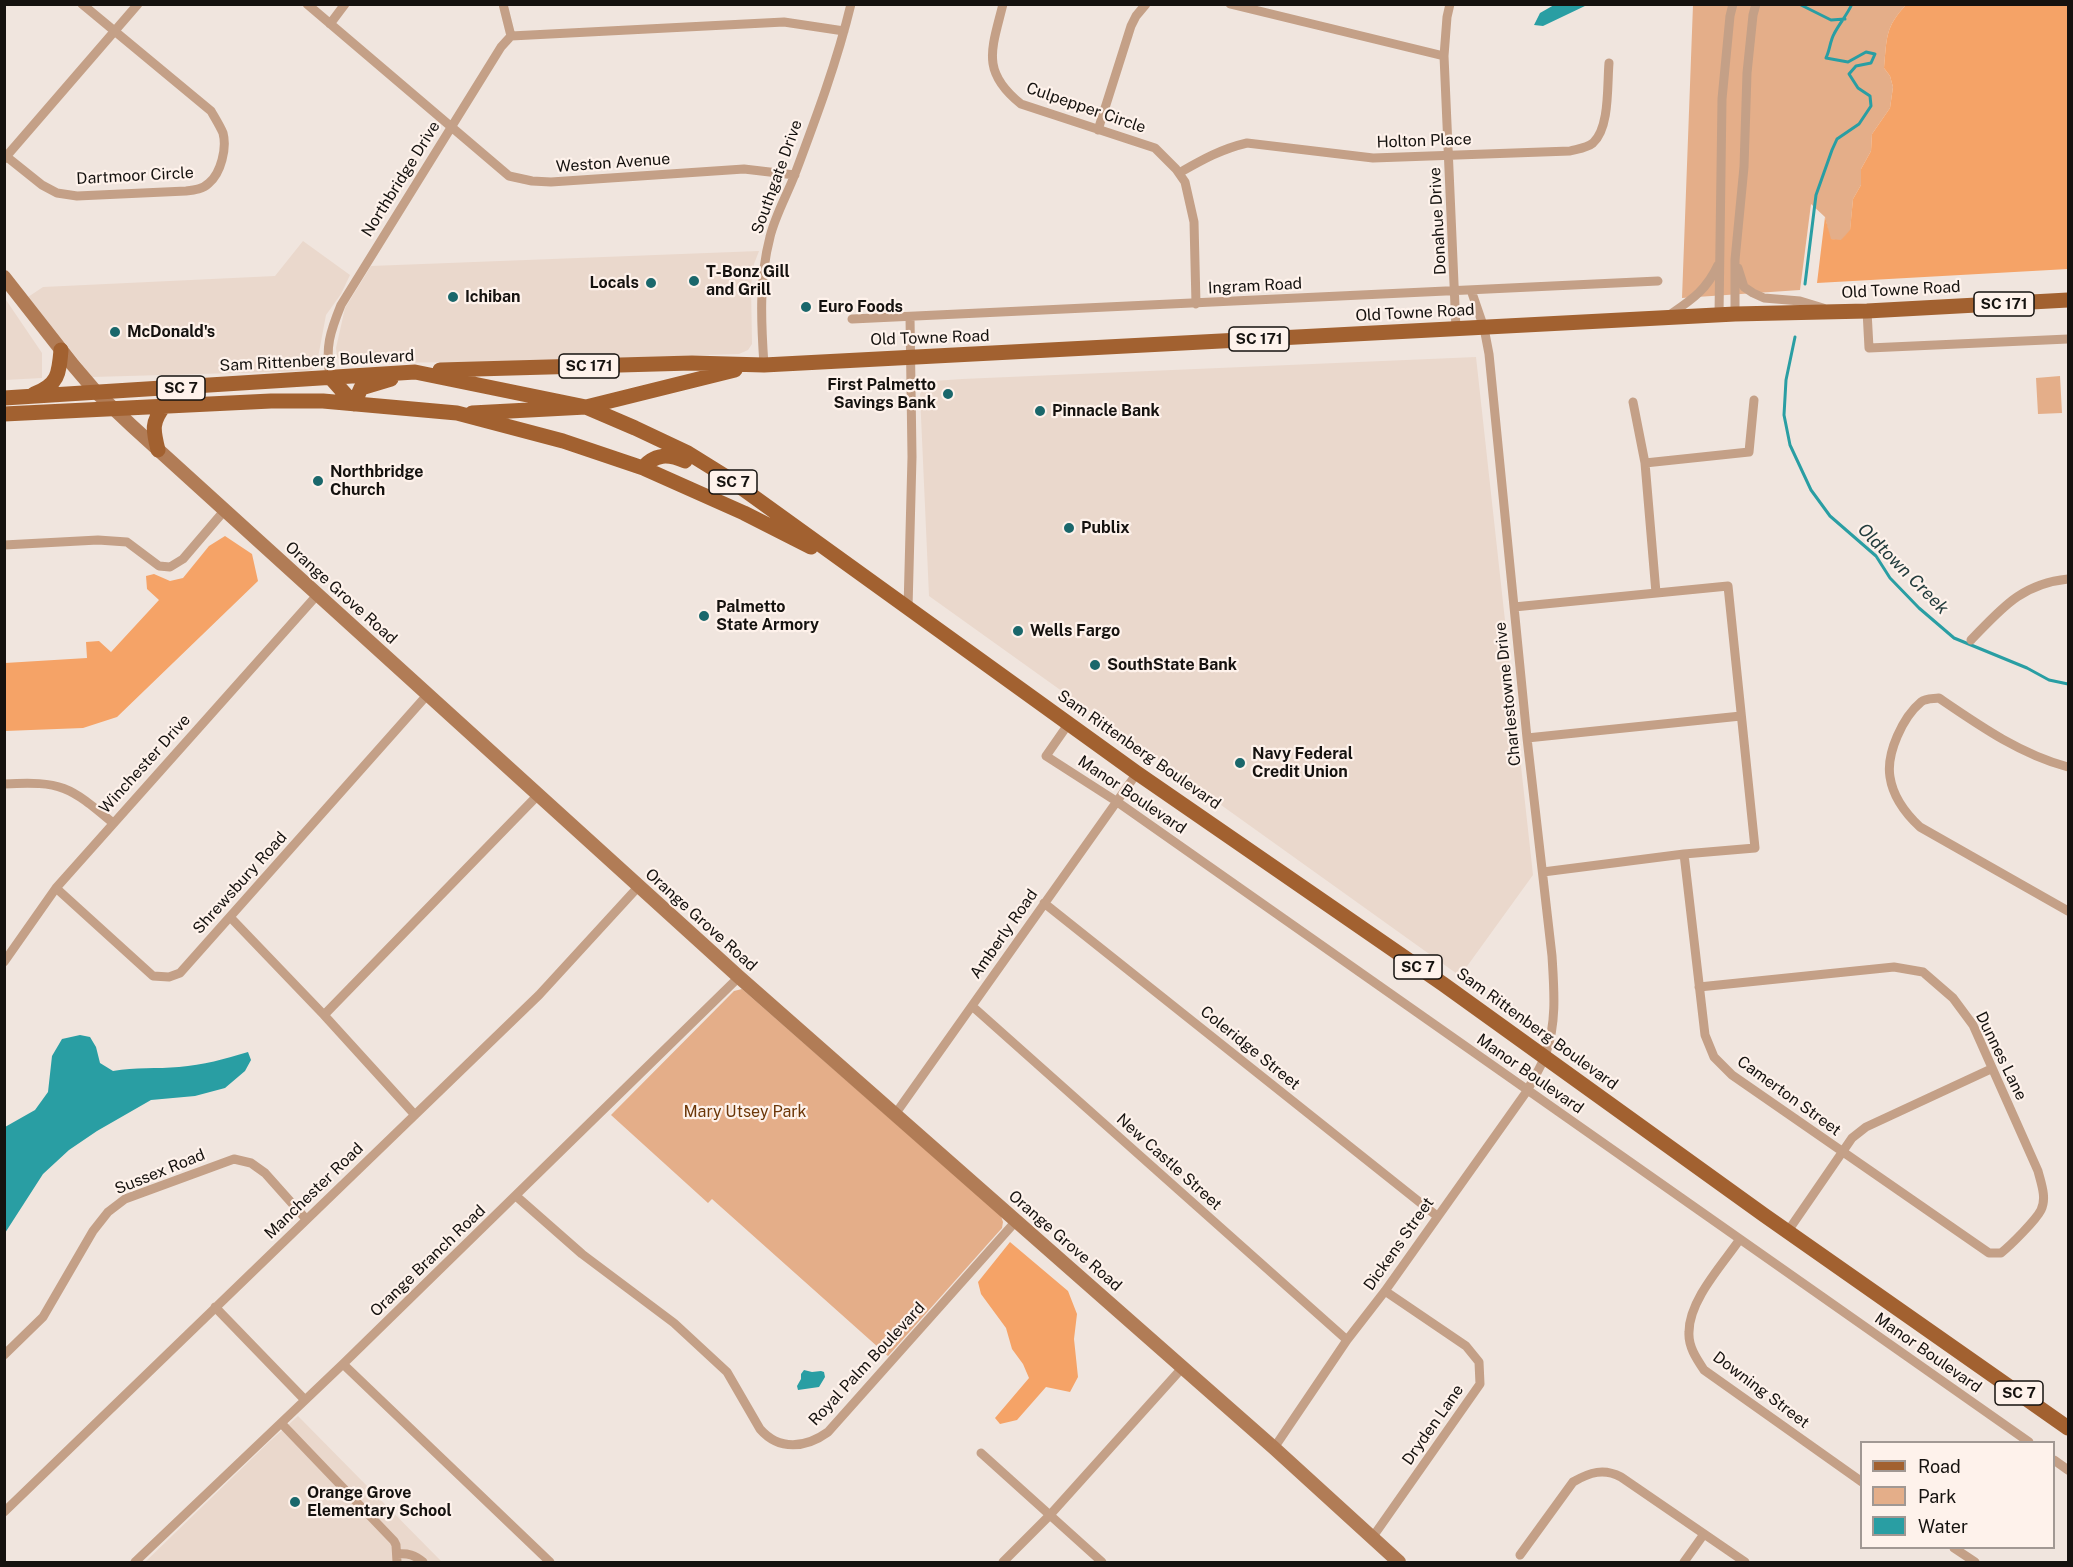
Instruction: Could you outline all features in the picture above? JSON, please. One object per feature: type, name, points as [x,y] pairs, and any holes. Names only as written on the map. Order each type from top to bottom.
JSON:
[{"type":"main road","name":"Old Towne Road","points":[[415,372],[692,363],[764,365],[1735,314],[1867,311],[2068,300]]},
{"type":"main road","points":[[28,396],[46,390],[54,382],[59,371],[61,350]]},
{"type":"main road","name":"Old Towne Road","points":[[458,413],[586,407],[726,371],[764,365]]},
{"type":"main road","name":"Sam Rittenberg Boulevard","points":[[4,398],[415,372],[586,407],[688,453],[725,476],[1137,772],[1546,1056],[1788,1231],[2068,1428]]},
{"type":"main road","points":[[271,401],[310,391],[330,377],[354,404],[361,388],[415,372]]},
{"type":"main road","name":"Sam Rittenberg Boulevard","points":[[4,414],[271,401],[354,404],[458,413],[563,441],[643,468],[744,513],[867,578]]},
{"type":"main road","points":[[158,450],[153,430],[155,420],[165,405]]},
{"type":"main road","points":[[643,468],[654,457],[672,456],[725,476]]},
{"type":"street","name":"Dartmoor Circle","points":[[6,158],[42,185],[57,193],[77,196],[186,192],[200,189],[214,177],[222,161],[223,132],[211,111],[82,4]]},
{"type":"street","points":[[6,158],[138,4]]},
{"type":"street","name":"Weston Avenue","points":[[307,4],[509,176],[551,182],[744,170],[795,175]]},
{"type":"street","points":[[330,24],[345,4]]},
{"type":"street","points":[[503,4],[511,36],[784,22],[844,31]]},
{"type":"street","name":"Southgate Drive","points":[[764,365],[761,316],[763,272],[770,236],[795,175],[851,4]]},
{"type":"street","name":"Culpepper Circle","points":[[1003,4],[992,49],[992,63],[996,77],[1006,92],[1021,104],[1155,148],[1185,182],[1194,222],[1196,304]]},
{"type":"street","points":[[1098,130],[1131,26],[1146,4]]},
{"type":"street","points":[[1230,4],[1444,56]]},
{"type":"street","name":"Donahue Drive","points":[[1450,4],[1444,56],[1456,329]]},
{"type":"street","points":[[1719,315],[1722,99],[1733,4]]},
{"type":"street","points":[[1735,314],[1735,260],[1744,167],[1748,61],[1756,4]]},
{"type":"street","name":"Northbridge Drive","points":[[330,377],[327,345],[341,304],[501,47],[511,36]]},
{"type":"street","name":"Holton Place","points":[[1179,173],[1210,155],[1229,147],[1248,143],[1373,158],[1570,152],[1591,144],[1601,133],[1605,116],[1609,63]]},
{"type":"street","points":[[1720,260],[1735,260]]},
{"type":"street","points":[[1663,319],[1705,287],[1720,260]]},
{"type":"street","points":[[1735,260],[1744,287],[1753,293],[1764,298],[1800,301],[1836,312]]},
{"type":"street","name":"Orange Grove Road","points":[[4,277],[96,392],[224,511],[739,978],[896,1113],[1183,1367],[1399,1563]]},
{"type":"street","name":"Ingram Road","points":[[852,319],[1658,281]]},
{"type":"street","name":"Charlestowne Drive","points":[[1471,290],[1484,328],[1489,354],[1527,738],[1543,872],[1554,987],[1552,1033],[1546,1056]]},
{"type":"street","points":[[1867,311],[1869,348],[2068,339]]},
{"type":"street","points":[[908,608],[912,460],[910,317]]},
{"type":"street","points":[[1645,463],[1749,452],[1754,400]]},
{"type":"street","points":[[1633,402],[1645,463],[1656,594]]},
{"type":"street","points":[[4,545],[98,540],[126,542],[159,566],[170,567],[183,559],[224,511]]},
{"type":"street","points":[[1971,640],[2008,603],[2021,594],[2047,581],[2068,579]]},
{"type":"street","points":[[1514,608],[1728,586],[1755,848],[1684,854],[1543,872]]},
{"type":"street","name":"Winchester Drive","points":[[4,962],[56,888],[318,594]]},
{"type":"street","name":"Shrewsbury Road","points":[[56,888],[153,976],[169,977],[180,973],[428,694]]},
{"type":"street","points":[[2068,767],[2049,762],[2016,747],[1939,698],[1922,702],[1896,737],[1891,756],[1890,777],[1903,807],[1920,827],[2068,912]]},
{"type":"street","points":[[1527,738],[1741,716]]},
{"type":"street","name":"Manor Boulevard","points":[[1069,723],[1046,756],[1116,801],[2026,1441]]},
{"type":"street","name":"Amberly Road","points":[[896,1113],[1137,772]]},
{"type":"street","points":[[4,784],[56,785],[83,798],[113,823]]},
{"type":"street","points":[[324,1015],[538,795]]},
{"type":"street","name":"Camerton Street","points":[[1684,854],[1705,1035],[1714,1057],[1731,1075],[1989,1253]]},
{"type":"street","name":"Manchester Road","points":[[5,1510],[538,996],[639,886]]},
{"type":"street","name":"Coleridge Street","points":[[1044,903],[1437,1216]]},
{"type":"street","points":[[230,917],[415,1115]]},
{"type":"street","name":"Dunnes Lane","points":[[1699,987],[1894,966],[1923,972],[1953,998],[1973,1025],[1991,1070],[2038,1171],[2043,1195],[2041,1210],[2011,1245],[2001,1253],[1989,1253]]},
{"type":"street","name":"Orange Branch Road","points":[[135,1563],[739,978]]},
{"type":"street","name":"New Castle Street","points":[[972,1006],[1347,1340]]},
{"type":"street","name":"Dickens Street","points":[[1274,1448],[1347,1340],[1385,1291],[1527,1090],[1546,1056]]},
{"type":"street","points":[[1788,1231],[1852,1138],[1866,1127],[1991,1070]]},
{"type":"street","name":"Sussex Road","points":[[4,1355],[43,1317],[93,1232],[108,1212],[125,1199],[234,1159],[251,1163],[265,1173],[306,1219]]},
{"type":"street","name":"Royal Palm Boulevard","points":[[516,1196],[582,1254],[674,1323],[727,1372],[767,1437],[776,1443],[790,1445],[805,1444],[828,1432],[1016,1221]]},
{"type":"street","name":"Downing Street","points":[[1740,1239],[1700,1296],[1689,1332],[1693,1353],[1704,1370],[1860,1481]]},
{"type":"street","name":"Dryden Lane","points":[[1372,1538],[1480,1384],[1479,1362],[1466,1347],[1385,1291]]},
{"type":"street","points":[[215,1307],[305,1400]]},
{"type":"street","points":[[343,1364],[549,1563]]},
{"type":"street","points":[[1003,1563],[1049,1516],[1183,1367]]},
{"type":"street","points":[[281,1423],[394,1541],[397,1558],[408,1553],[416,1556],[423,1563]]},
{"type":"street","points":[[981,1453],[1102,1563]]},
{"type":"street","points":[[2055,1461],[2068,1470]]},
{"type":"street","points":[[1520,1556],[1574,1482],[1597,1472],[1610,1472],[1621,1477],[1745,1563]]},
{"type":"street","points":[[1684,1563],[1704,1534]]},
{"type":"street","points":[[1955,1549],[1975,1563]]},
{"type":"shaded area","points":[[1906,5],[2068,5],[2068,269],[1817,283],[1825,217],[1831,239],[1841,240],[1850,230],[1853,199],[1861,185],[1861,169],[1871,151],[1872,134],[1890,108],[1893,87],[1890,76],[1884,68],[1888,34],[1894,20]]},
{"type":"shaded area","points":[[303,241],[350,275],[341,294],[326,315],[317,363],[312,370],[92,377],[28,297],[43,287],[275,276]]},
{"type":"shaded area","points":[[759,251],[754,264],[751,285],[752,344],[748,350],[739,354],[484,362],[343,363],[337,357],[336,348],[345,308],[371,266]]},
{"type":"shaded area","points":[[4,297],[42,353],[42,378],[5,380]]},
{"type":"shaded area","points":[[1476,357],[1533,875],[1460,976],[929,596],[920,394],[926,385],[934,381],[962,379]]},
{"type":"shaded area","points":[[225,536],[252,554],[258,581],[117,717],[83,728],[5,731],[5,663],[87,658],[86,642],[99,641],[111,652],[159,600],[147,589],[146,576],[154,574],[170,581],[183,578],[209,546]]},
{"type":"shaded area","points":[[1010,1242],[1068,1291],[1077,1314],[1074,1339],[1078,1377],[1070,1392],[1046,1387],[1017,1420],[1000,1424],[995,1418],[1029,1378],[1023,1364],[1012,1349],[1006,1328],[981,1294],[978,1282]]},
{"type":"shaded area","name":"Orange Grove Elementary School","points":[[298,1416],[442,1562],[145,1562],[269,1442]]},
{"type":"green space","points":[[1693,5],[1906,5],[1894,20],[1888,34],[1884,68],[1890,76],[1893,87],[1890,108],[1872,134],[1871,151],[1861,169],[1861,185],[1853,199],[1850,231],[1841,241],[1830,239],[1825,217],[1811,204],[1800,290],[1682,298]]},
{"type":"green space","points":[[2060,376],[2062,413],[2038,414],[2036,378]]},
{"type":"green space","name":"Mary Utsey Park","points":[[742,989],[1001,1216],[1002,1228],[888,1356],[712,1199],[708,1203],[611,1115],[734,991]]},
{"type":"water","points":[[1554,5],[1587,5],[1543,26],[1534,25],[1540,13]]},
{"type":"water","points":[[80,1035],[90,1037],[96,1047],[100,1063],[113,1071],[188,1066],[248,1052],[251,1060],[245,1071],[225,1088],[195,1096],[151,1100],[69,1150],[43,1174],[5,1233],[5,1127],[35,1110],[48,1092],[52,1056],[62,1039]]},
{"type":"water","points":[[804,1370],[824,1372],[825,1377],[819,1387],[798,1390],[797,1386]]},
{"type":"waterway","points":[[1799,4],[1831,20],[1845,19]]},
{"type":"waterway","name":"Oldtown Creek","points":[[1805,284],[1816,195],[1832,150],[1837,139],[1859,124],[1871,106],[1870,96],[1858,88],[1849,74],[1856,66],[1871,63],[1875,54],[1866,52],[1848,62],[1826,58],[1833,37],[1852,4]]},
{"type":"waterway","name":"Oldtown Creek","points":[[1795,337],[1786,380],[1784,415],[1790,445],[1811,490],[1830,516],[1876,556],[1890,578],[1919,608],[1954,638],[2027,668],[2049,680],[2068,684]]},
{"type":"place","name":"T-Bonz Gill and Grill","points":[[694,281]]},
{"type":"place","name":"Locals","points":[[651,283]]},
{"type":"place","name":"Ichiban","points":[[453,297]]},
{"type":"place","name":"Euro Foods","points":[[806,307]]},
{"type":"place","name":"McDonald's","points":[[115,332]]},
{"type":"place","name":"First Palmetto Savings Bank","points":[[948,394]]},
{"type":"place","name":"Pinnacle Bank","points":[[1040,411]]},
{"type":"place","name":"Northbridge Church","points":[[318,481]]},
{"type":"place","name":"Publix","points":[[1069,528]]},
{"type":"place","name":"Palmetto State Armory","points":[[704,616]]},
{"type":"place","name":"Wells Fargo","points":[[1018,631]]},
{"type":"place","name":"SouthState Bank","points":[[1095,665]]},
{"type":"place","name":"Navy Federal Credit Union","points":[[1240,763]]},
{"type":"place","name":"Orange Grove Elementary School","points":[[295,1502]]}]
